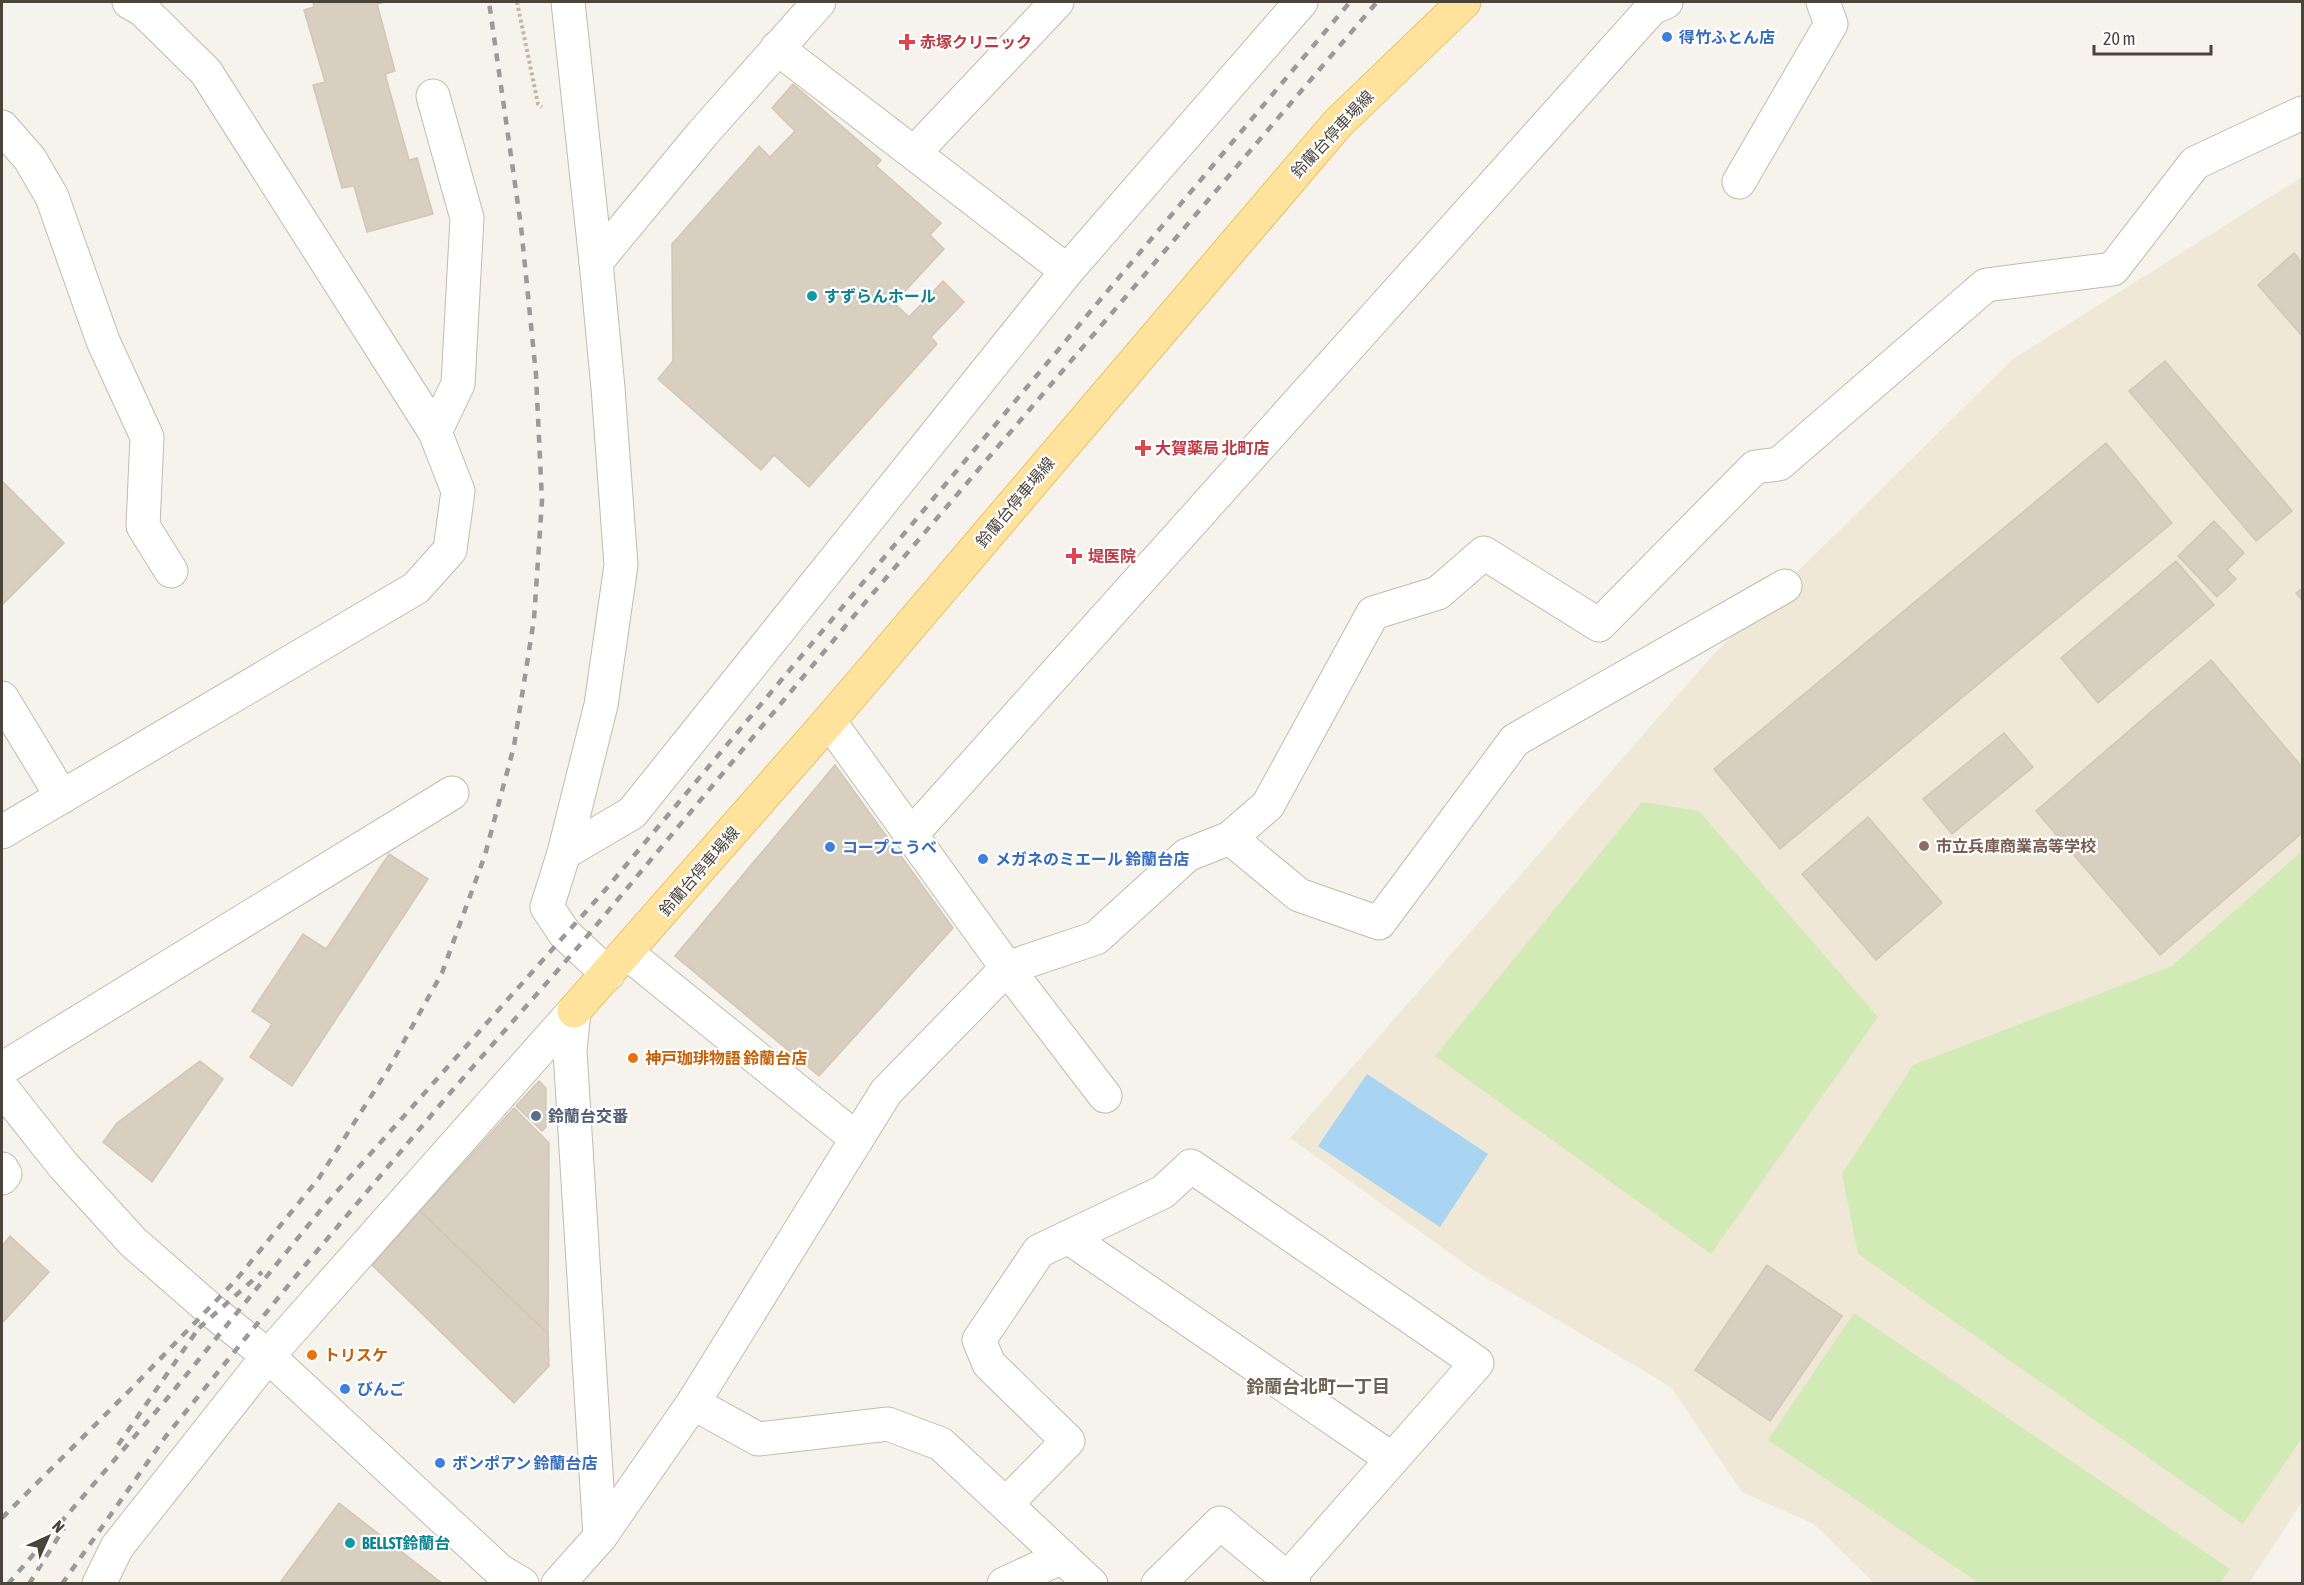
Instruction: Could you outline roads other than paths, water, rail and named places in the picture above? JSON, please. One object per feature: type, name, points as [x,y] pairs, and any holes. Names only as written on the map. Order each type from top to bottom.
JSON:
[{"type":"main road","name":"鈴蘭台停車場線","points":[[574,1011],[618,964],[829,721],[1338,123],[1464,2]]},
{"type":"street","points":[[2,832],[416,588],[450,550],[458,492],[435,432],[206,72],[143,10],[129,2]]},
{"type":"street","points":[[568,2],[608,388],[621,565],[601,705],[564,853],[547,907],[565,934],[618,964],[857,1139]]},
{"type":"street","points":[[596,262],[703,133],[819,2]]},
{"type":"street","points":[[914,153],[1057,2]]},
{"type":"street","points":[[564,853],[632,813],[1067,271],[1301,2]]},
{"type":"street","points":[[911,835],[1652,8],[1666,2]]},
{"type":"street","points":[[1739,182],[1831,24],[1822,2]]},
{"type":"street","points":[[777,48],[1067,271]]},
{"type":"street","points":[[433,96],[467,218],[458,384],[435,432]]},
{"type":"street","points":[[558,1584],[600,1538],[693,1403],[886,1092],[1007,968],[1096,938],[1187,855],[1230,838],[1268,806],[1373,614],[1438,593],[1484,553],[1599,626],[1755,467],[1779,464],[1986,285],[2113,269],[2195,163],[2302,113]]},
{"type":"street","points":[[2,127],[30,159],[52,196],[103,341],[147,437],[143,526],[171,571]]},
{"type":"street","points":[[1230,838],[1299,895],[1379,923],[1515,740],[1785,586]]},
{"type":"street","points":[[2,698],[62,797]]},
{"type":"street","points":[[829,721],[1007,968],[1105,1096]]},
{"type":"street","points":[[2,1069],[452,793]]},
{"type":"street","points":[[99,1584],[117,1547],[268,1356],[574,1011]]},
{"type":"street","points":[[574,1011],[570,1051],[600,1538]]},
{"type":"street","points":[[2,1088],[63,1165],[133,1242],[268,1356],[500,1571],[522,1584]]},
{"type":"street","points":[[1006,1504],[1068,1440],[989,1364],[979,1340],[1039,1251],[1163,1192],[1191,1166],[1477,1363],[1392,1459],[1291,1581],[1220,1523],[1158,1584]]},
{"type":"street","points":[[2,1168],[5,1174],[2,1178]]},
{"type":"street","points":[[1068,1238],[1392,1459]]},
{"type":"street","points":[[693,1403],[758,1439],[888,1424],[941,1444],[1091,1584]]},
{"type":"street","points":[[1004,1584],[1062,1557]]},
{"type":"water","points":[[1367,1074],[1488,1154],[1440,1227],[1318,1146]]},
{"type":"railway","points":[[2,1518],[236,1280],[319,1178],[389,1068],[442,973],[485,855],[514,746],[534,619],[542,501],[536,375],[521,226],[489,2]]},
{"type":"railway","points":[[8,1584],[165,1401],[324,1206],[606,889],[1350,2]]},
{"type":"railway","points":[[62,1584],[166,1436],[296,1276],[450,1093],[579,946],[863,605],[1377,2]]},
{"type":"railway","points":[[199,1328],[262,1272]]},
{"type":"railway","points":[[118,1445],[196,1332]]},
{"type":"railway","points":[[29,1584],[64,1528]]},
{"type":"place","name":"得竹ふとん店","points":[[1667,37]]},
{"type":"place","name":"赤塚クリニック","points":[[907,42]]},
{"type":"place","name":"すずらんホール","points":[[812,296]]},
{"type":"place","name":"大賀薬局 北町店","points":[[1143,448]]},
{"type":"place","name":"堤医院","points":[[1074,556]]},
{"type":"place","name":"市立兵庫商業高等学校","points":[[1924,846]]},
{"type":"place","name":"コープこうべ","points":[[830,847]]},
{"type":"place","name":"メガネのミエール 鈴蘭台店","points":[[983,859]]},
{"type":"place","name":"神戸珈琲物語 鈴蘭台店","points":[[633,1058]]},
{"type":"place","name":"鈴蘭台交番","points":[[536,1116]]},
{"type":"place","name":"トリスケ","points":[[312,1355]]},
{"type":"place","name":"びんご","points":[[345,1389]]},
{"type":"place","name":"ボンポアン 鈴蘭台店","points":[[440,1463]]},
{"type":"place","name":"BELLST鈴蘭台","points":[[350,1543]]},
{"type":"district","name":"鈴蘭台北町一丁目","points":[[1318,1386]]}]
